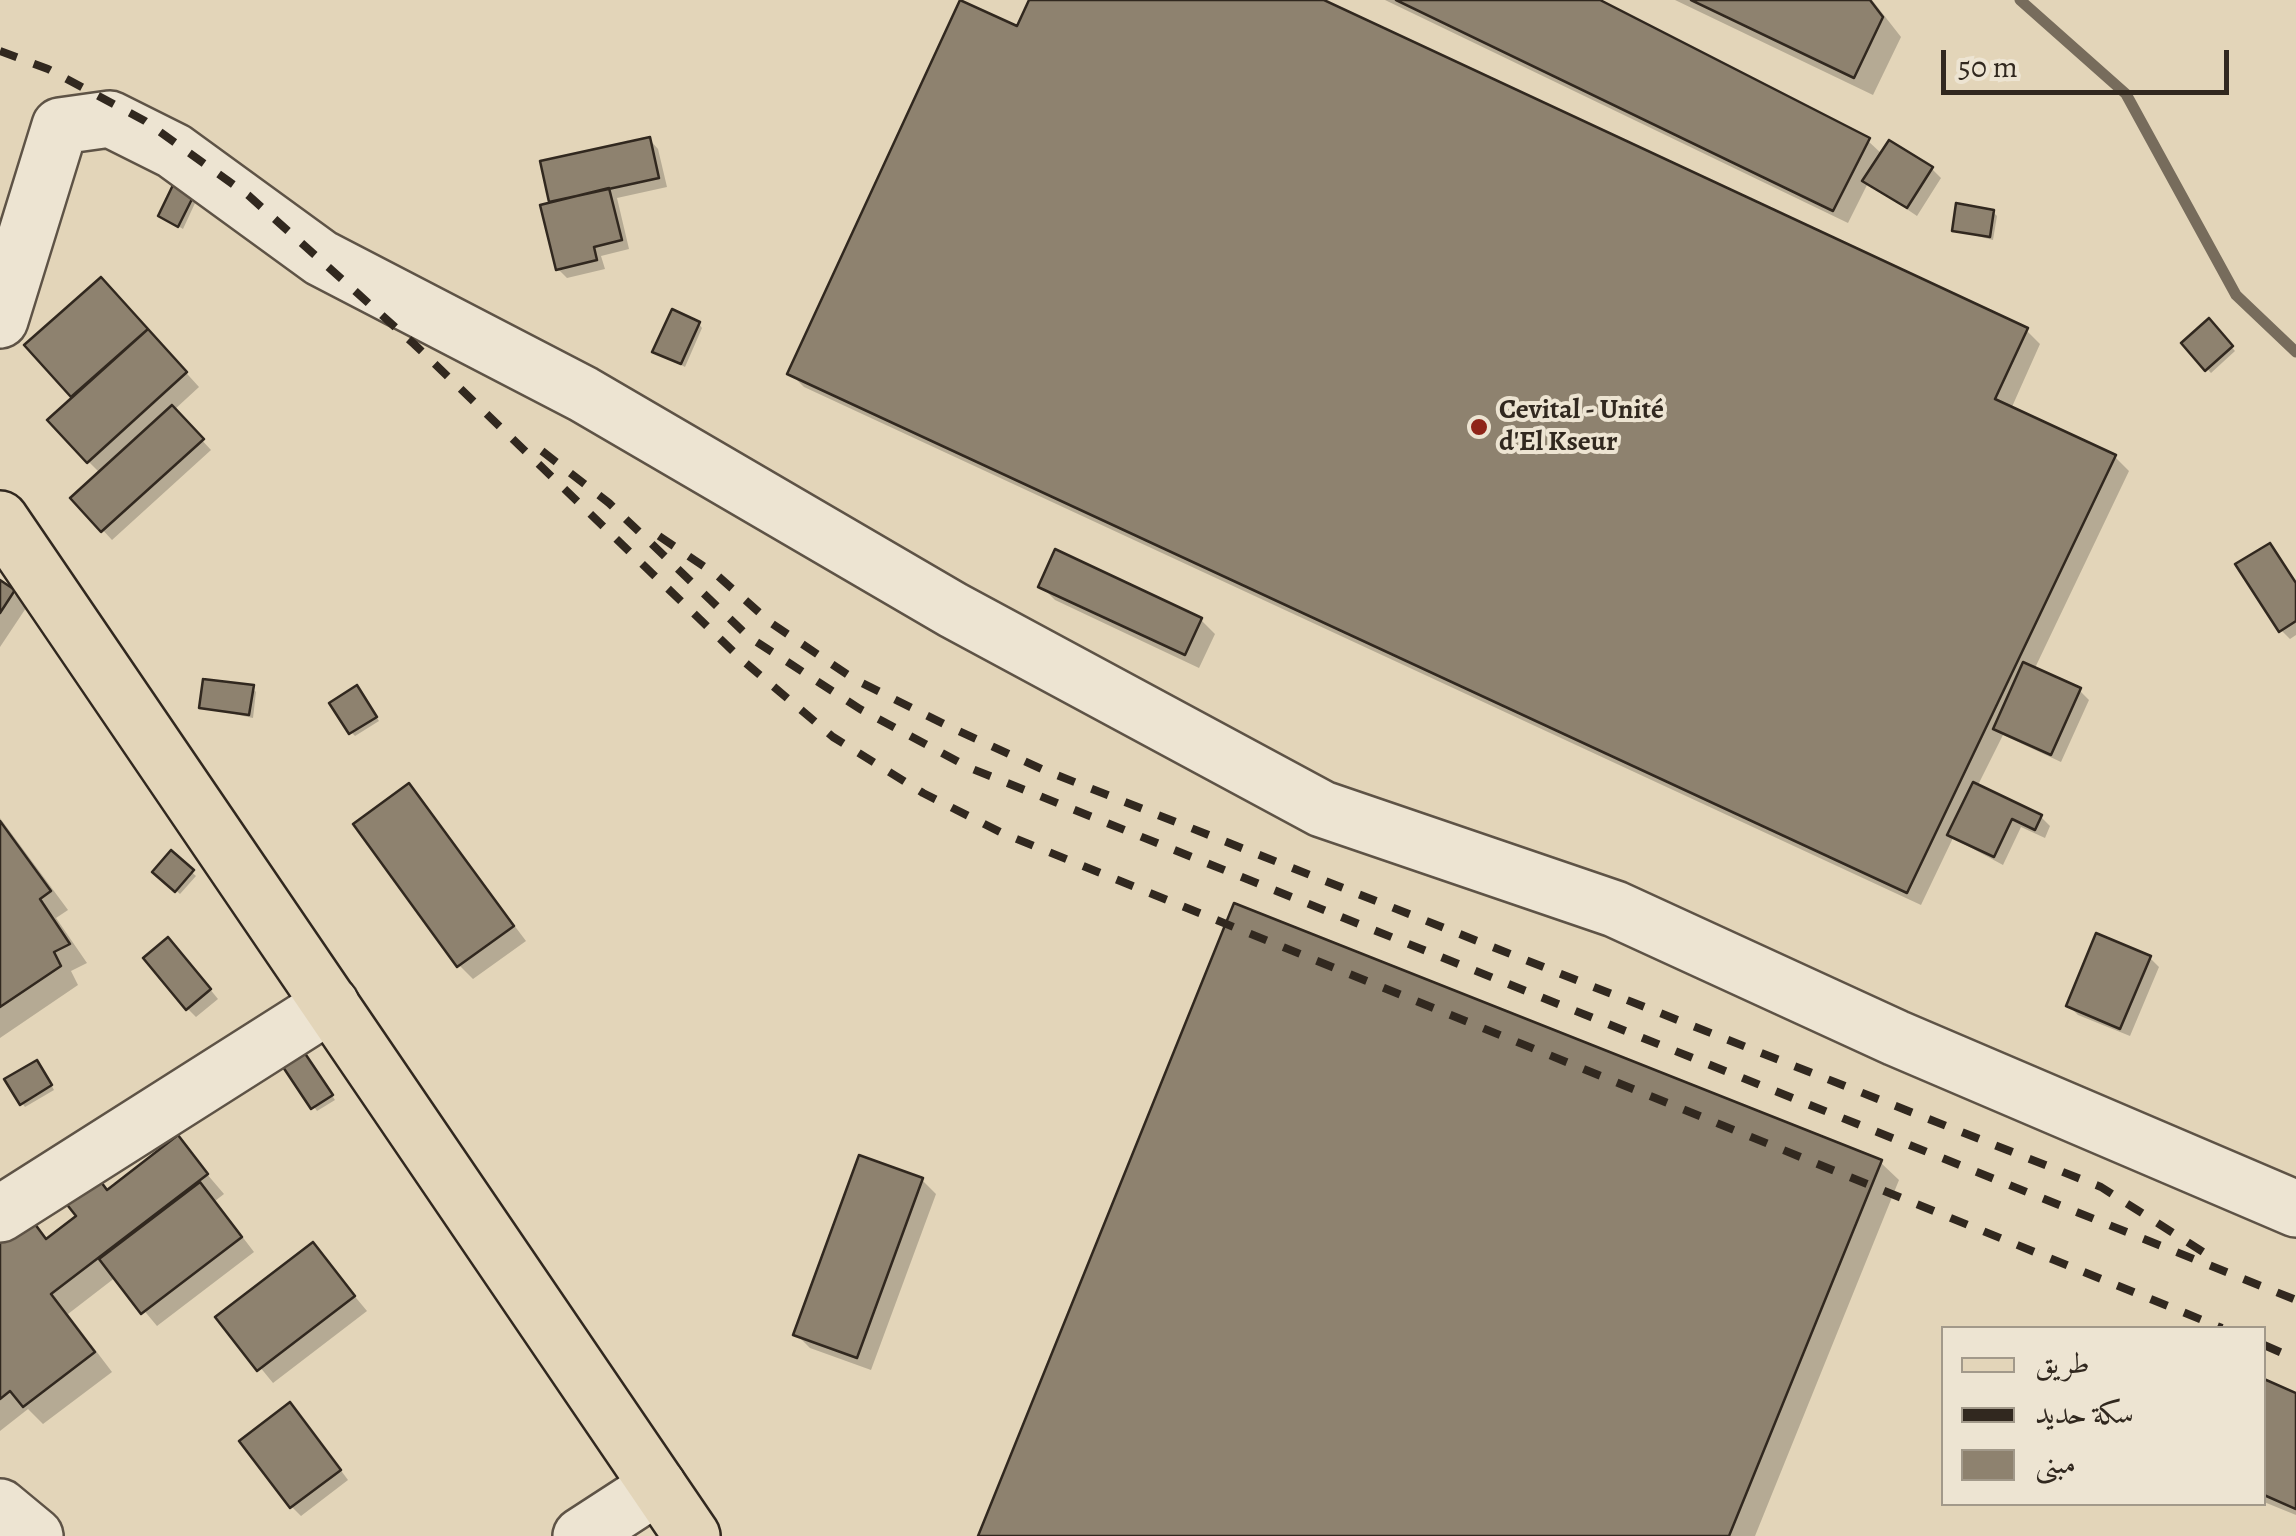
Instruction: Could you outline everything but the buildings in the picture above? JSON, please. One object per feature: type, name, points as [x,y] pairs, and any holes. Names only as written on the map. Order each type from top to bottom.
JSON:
[{"type":"main road","points":[[0,519],[692,1536]]},
{"type":"street","points":[[0,320],[60,126],[110,119],[174,151],[322,258],[582,394],[953,610],[1322,810],[1615,908],[1896,1038],[2296,1209]]},
{"type":"street","points":[[0,1214],[331,1004]]},
{"type":"street","points":[[581,1536],[658,1486]]},
{"type":"street","points":[[0,1507],[35,1536]]},
{"type":"waterway","points":[[2020,0],[2126,94],[2236,295],[2296,352]]},
{"type":"railway","points":[[0,51],[48,69],[145,121],[248,195],[414,344],[741,659],[833,737],[923,793],[1002,833],[2217,1326]]},
{"type":"railway","points":[[542,451],[609,503],[749,637],[860,709],[970,768],[2296,1300]]},
{"type":"railway","points":[[659,536],[718,576],[771,623],[854,679],[948,726],[1044,770],[2101,1187],[2203,1252]]},
{"type":"railway","points":[[2266,1346],[2296,1359]]},
{"type":"place","name":"Cevital - Unité d'El Kseur","points":[[1479,427]]}]
